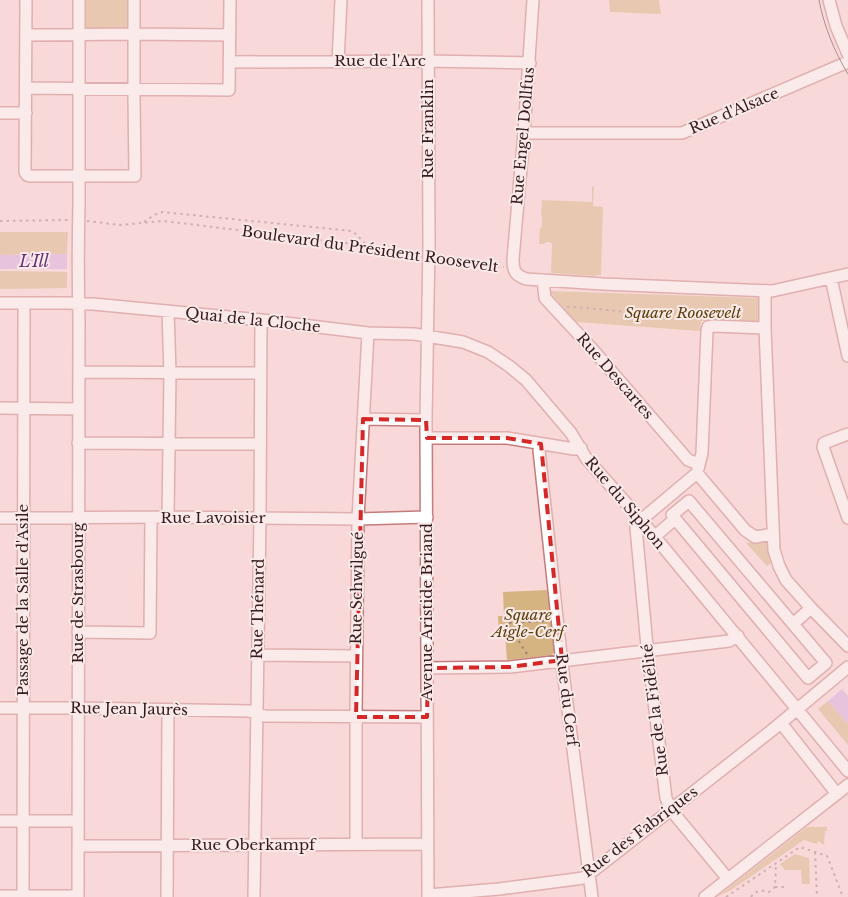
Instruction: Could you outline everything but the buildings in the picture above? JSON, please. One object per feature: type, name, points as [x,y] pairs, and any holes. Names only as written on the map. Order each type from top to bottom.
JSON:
[{"type":"street","points":[[26,0],[25,172],[27,175],[136,176],[134,0]]},
{"type":"street","points":[[79,0],[79,220]]},
{"type":"street","points":[[26,88],[229,90],[230,0]]},
{"type":"street","points":[[338,62],[341,0]]},
{"type":"street","name":"Rue Franklin","points":[[428,0],[428,274]]},
{"type":"street","name":"Rue Engel Dollfus","points":[[512,271],[530,63],[533,0]]},
{"type":"street","points":[[829,0],[836,26],[848,54]]},
{"type":"street","points":[[27,35],[230,35]]},
{"type":"street","name":"Rue de l'Arc","points":[[230,62],[428,61],[530,63]]},
{"type":"street","name":"Rue d'Alsace","points":[[524,133],[682,133],[848,62]]},
{"type":"street","points":[[0,113],[26,113]]},
{"type":"street","name":"Rue de Strasbourg","points":[[78,897],[79,220]]},
{"type":"street","name":"Boulevard du Président Roosevelt","points":[[512,271],[526,279],[612,285],[765,291],[848,274]]},
{"type":"street","name":"Avenue Aristide Briand","points":[[428,274],[426,420],[428,896]]},
{"type":"street","points":[[831,278],[844,313],[848,356]]},
{"type":"street","name":"Rue Descartes","points":[[543,280],[545,298],[594,351],[688,460],[695,473],[745,530],[755,536],[773,534]]},
{"type":"street","points":[[765,291],[774,550],[786,580],[848,646]]},
{"type":"street","name":"Quai de la Cloche","points":[[0,303],[78,303],[261,320],[368,333],[414,334],[427,331]]},
{"type":"street","name":"Passage de la Salle d'Asile","points":[[23,896],[24,303]]},
{"type":"street","points":[[168,311],[170,373],[168,517]]},
{"type":"street","name":"Rue Thénard","points":[[254,897],[261,320]]},
{"type":"street","points":[[646,517],[695,473],[702,453],[707,322],[713,326],[765,328]]},
{"type":"street","name":"Rue du Siphon","points":[[427,331],[488,352],[510,366],[526,380],[571,433],[586,458],[646,517],[654,537],[848,771]]},
{"type":"street","name":"Rue Schwilgué","points":[[356,844],[358,519],[368,333]]},
{"type":"street","points":[[79,372],[260,373]]},
{"type":"street","points":[[0,408],[79,409]]},
{"type":"street","points":[[363,419],[426,420]]},
{"type":"street","points":[[848,434],[824,443],[823,447],[848,518]]},
{"type":"street","points":[[427,438],[507,438],[574,449],[581,448]]},
{"type":"street","points":[[78,443],[260,444]]},
{"type":"street","name":"Rue du Cerf","points":[[541,444],[539,450],[562,660],[592,897]]},
{"type":"street","points":[[689,501],[826,663],[808,678],[675,519],[672,515],[689,501]]},
{"type":"street","name":"Rue Lavoisier","points":[[0,518],[358,519],[427,517]]},
{"type":"street","name":"Rue de la Fidélité","points":[[646,517],[636,528],[648,652],[666,798],[671,810],[728,879]]},
{"type":"street","points":[[78,632],[150,633],[151,518]]},
{"type":"street","points":[[654,537],[675,519]]},
{"type":"street","points":[[793,624],[811,608]]},
{"type":"street","points":[[428,668],[510,667],[729,641],[738,636]]},
{"type":"street","points":[[257,655],[356,656]]},
{"type":"street","name":"Rue des Fabriques","points":[[428,896],[499,893],[583,878],[781,723],[847,667]]},
{"type":"street","name":"Rue Jean Jaurès","points":[[0,708],[249,711],[265,716],[427,717]]},
{"type":"street","points":[[167,897],[168,710]]},
{"type":"street","points":[[781,723],[837,794]]},
{"type":"street","points":[[705,897],[848,785]]},
{"type":"street","points":[[0,821],[78,821]]},
{"type":"street","name":"Rue Oberkampf","points":[[78,846],[428,844]]},
{"type":"street","points":[[0,896],[78,897]]},
{"type":"path","points":[[142,224],[154,214],[162,212],[352,231],[370,249]]},
{"type":"path","name":"Boulevard du Président Roosevelt","points":[[0,221],[79,220],[120,225],[163,222],[354,244],[381,254],[428,257],[503,266],[512,271]]},
{"type":"path","points":[[554,308],[575,307],[678,317],[707,322]]},
{"type":"path","points":[[534,664],[506,623],[558,621]]},
{"type":"path","points":[[512,632],[517,623]]},
{"type":"path","points":[[726,897],[800,847],[827,856],[843,897]]},
{"type":"path","points":[[815,852],[817,897]]},
{"type":"path","points":[[775,887],[776,863]]},
{"type":"path","points":[[769,892],[775,887],[788,887]]},
{"type":"path","points":[[751,897],[753,893],[759,890],[764,890],[772,895]]},
{"type":"highlighted area","points":[[363,419],[426,420],[427,438],[507,438],[541,444],[562,660],[510,667],[428,668],[427,717],[356,717]]},
{"type":"green space","points":[[85,0],[129,0],[130,29],[85,29]]},
{"type":"green space","points":[[609,0],[659,0],[661,14],[610,12]]},
{"type":"green space","points":[[592,186],[594,187],[593,206],[603,207],[601,275],[551,273],[552,244],[546,242],[539,244],[540,228],[542,227],[542,200],[592,202]]},
{"type":"green space","points":[[0,232],[68,232],[67,254],[0,255]]},
{"type":"green space","points":[[0,271],[67,272],[67,288],[0,289]]},
{"type":"green space","name":"Square Roosevelt","points":[[549,291],[760,298],[759,323],[701,321],[700,331],[576,322]]},
{"type":"green space","points":[[769,540],[772,562],[767,566],[746,543]]},
{"type":"green space","name":"Square Aigle-Cerf","points":[[548,590],[555,651],[552,655],[507,660],[505,634],[499,634],[498,616],[504,616],[503,592]]},
{"type":"green space","points":[[828,701],[848,724],[848,745],[818,709]]},
{"type":"green space","points":[[807,827],[827,827],[824,845],[818,841],[817,844],[804,840],[731,890],[717,897]]},
{"type":"green space","points":[[795,854],[809,858],[810,884],[802,884],[801,870],[785,870],[780,864]]},
{"type":"water","name":"L'Ill","points":[[67,254],[67,269],[0,269],[0,255]]},
{"type":"water","points":[[842,689],[848,696],[848,724],[828,701]]},
{"type":"tram line","points":[[819,0],[830,38],[848,74]]}]
